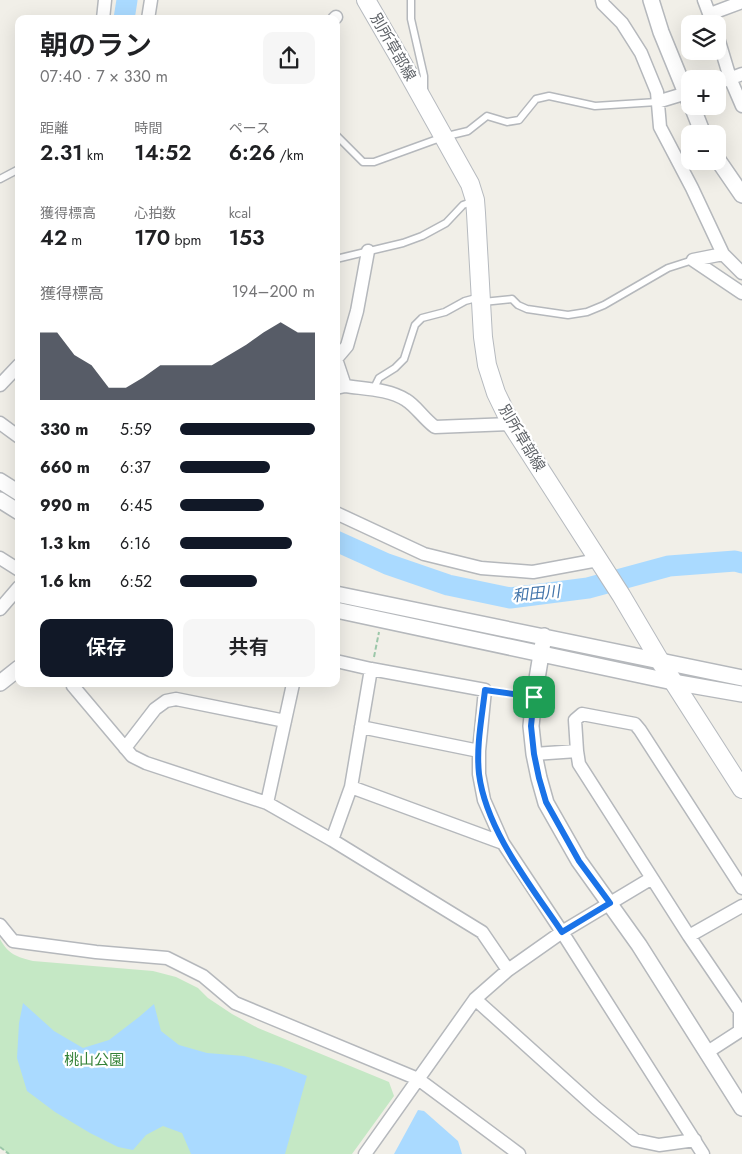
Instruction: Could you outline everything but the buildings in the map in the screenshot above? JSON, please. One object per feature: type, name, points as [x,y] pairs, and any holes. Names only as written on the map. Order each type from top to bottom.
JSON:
[{"type":"main road","name":"別所草部線","points":[[366,0],[470,184],[475,200],[483,337],[487,365],[496,393],[511,424],[742,789]]},
{"type":"street","points":[[103,15],[105,0]]},
{"type":"street","points":[[149,15],[151,0]]},
{"type":"street","points":[[602,0],[603,4],[622,23],[641,53],[656,92],[660,127],[692,188],[723,254],[742,273]]},
{"type":"street","points":[[652,0],[662,32],[681,79]]},
{"type":"street","points":[[704,0],[710,15]]},
{"type":"street","points":[[718,15],[742,2]]},
{"type":"street","points":[[726,55],[736,76],[742,106]]},
{"type":"street","points":[[657,102],[681,100]]},
{"type":"street","points":[[725,170],[742,195]]},
{"type":"street","points":[[340,354],[346,346],[357,311],[368,251]]},
{"type":"street","points":[[692,260],[723,254]]},
{"type":"street","points":[[692,260],[742,293]]},
{"type":"street","points":[[0,385],[15,369]]},
{"type":"street","points":[[341,387],[391,392],[408,401],[426,421],[435,427],[511,424]]},
{"type":"street","points":[[0,423],[15,434]]},
{"type":"street","points":[[0,481],[15,490]]},
{"type":"street","points":[[0,500],[15,509]]},
{"type":"street","points":[[340,515],[424,554],[481,568],[533,572],[600,563]]},
{"type":"street","points":[[0,558],[15,567]]},
{"type":"street","points":[[0,609],[15,592]]},
{"type":"street","points":[[340,595],[742,678]]},
{"type":"street","points":[[340,611],[673,682],[742,694]]},
{"type":"street","points":[[544,636],[531,726],[534,754],[546,802],[579,861],[639,945],[706,1053],[741,1102]]},
{"type":"street","points":[[340,662],[485,690],[478,751],[479,774],[484,800],[503,843],[703,1154]]},
{"type":"street","points":[[332,840],[351,787],[371,669]]},
{"type":"street","points":[[0,683],[15,671]]},
{"type":"street","points":[[74,687],[132,756],[146,763],[267,803],[332,840],[482,932],[508,970]]},
{"type":"street","points":[[267,803],[292,687]]},
{"type":"street","points":[[126,748],[155,709],[166,701],[176,699],[285,722]]},
{"type":"street","points":[[706,1053],[740,1031],[740,1012],[579,764],[575,720],[582,714],[634,724],[640,730],[742,888]]},
{"type":"street","points":[[361,726],[478,751]]},
{"type":"street","points":[[534,754],[577,751]]},
{"type":"street","points":[[351,787],[503,843]]},
{"type":"street","points":[[365,1154],[475,999],[508,970],[562,932],[652,878]]},
{"type":"street","points":[[689,936],[742,906]]},
{"type":"street","points":[[0,927],[12,941],[96,952],[166,958],[204,976],[235,1003],[418,1080],[519,1154]]},
{"type":"street","points":[[475,999],[634,1140],[659,1145],[695,1140]]},
{"type":"lane","points":[[411,0],[411,19],[424,76],[424,103]]},
{"type":"lane","points":[[340,139],[363,162],[374,162],[443,137],[468,131],[487,116],[507,122],[519,120],[536,99],[549,96],[595,106],[657,102]]},
{"type":"lane","points":[[0,179],[15,171]]},
{"type":"lane","points":[[340,258],[422,236],[446,223],[463,205],[475,200]]},
{"type":"lane","points":[[373,390],[379,378],[395,368],[404,359],[415,326],[422,318],[445,312],[465,301],[481,299],[512,299],[527,310],[568,315],[587,312],[604,305],[668,268],[692,260]]},
{"type":"lane","points":[[485,690],[534,697]]},
{"type":"path","points":[[371,669],[381,620]]},
{"type":"path","points":[[0,1147],[9,1154]]},
{"type":"green space","name":"桃山公園","points":[[0,939],[6,948],[14,954],[33,961],[153,971],[176,977],[198,988],[208,998],[232,1014],[258,1028],[389,1082],[394,1096],[352,1154],[9,1154],[0,1147]]},
{"type":"water","points":[[23,1003],[54,1031],[83,1048],[109,1040],[154,1004],[161,1031],[179,1045],[207,1053],[244,1056],[281,1066],[307,1076],[285,1154],[191,1154],[182,1133],[163,1126],[146,1135],[133,1150],[118,1147],[90,1133],[55,1112],[27,1091],[17,1058],[19,1023]]},
{"type":"water","points":[[418,1110],[424,1111],[458,1141],[462,1154],[394,1154]]},
{"type":"waterway","name":"和田川","points":[[125,15],[127,0]]},
{"type":"waterway","name":"和田川","points":[[340,543],[387,564],[448,585],[510,598],[588,588],[669,566],[735,561],[742,563]]},
{"type":"route","points":[[485,690],[534,697],[531,726],[534,754],[546,802],[579,861],[610,903],[562,932],[503,843],[484,800],[479,774],[478,751],[485,690]]}]
